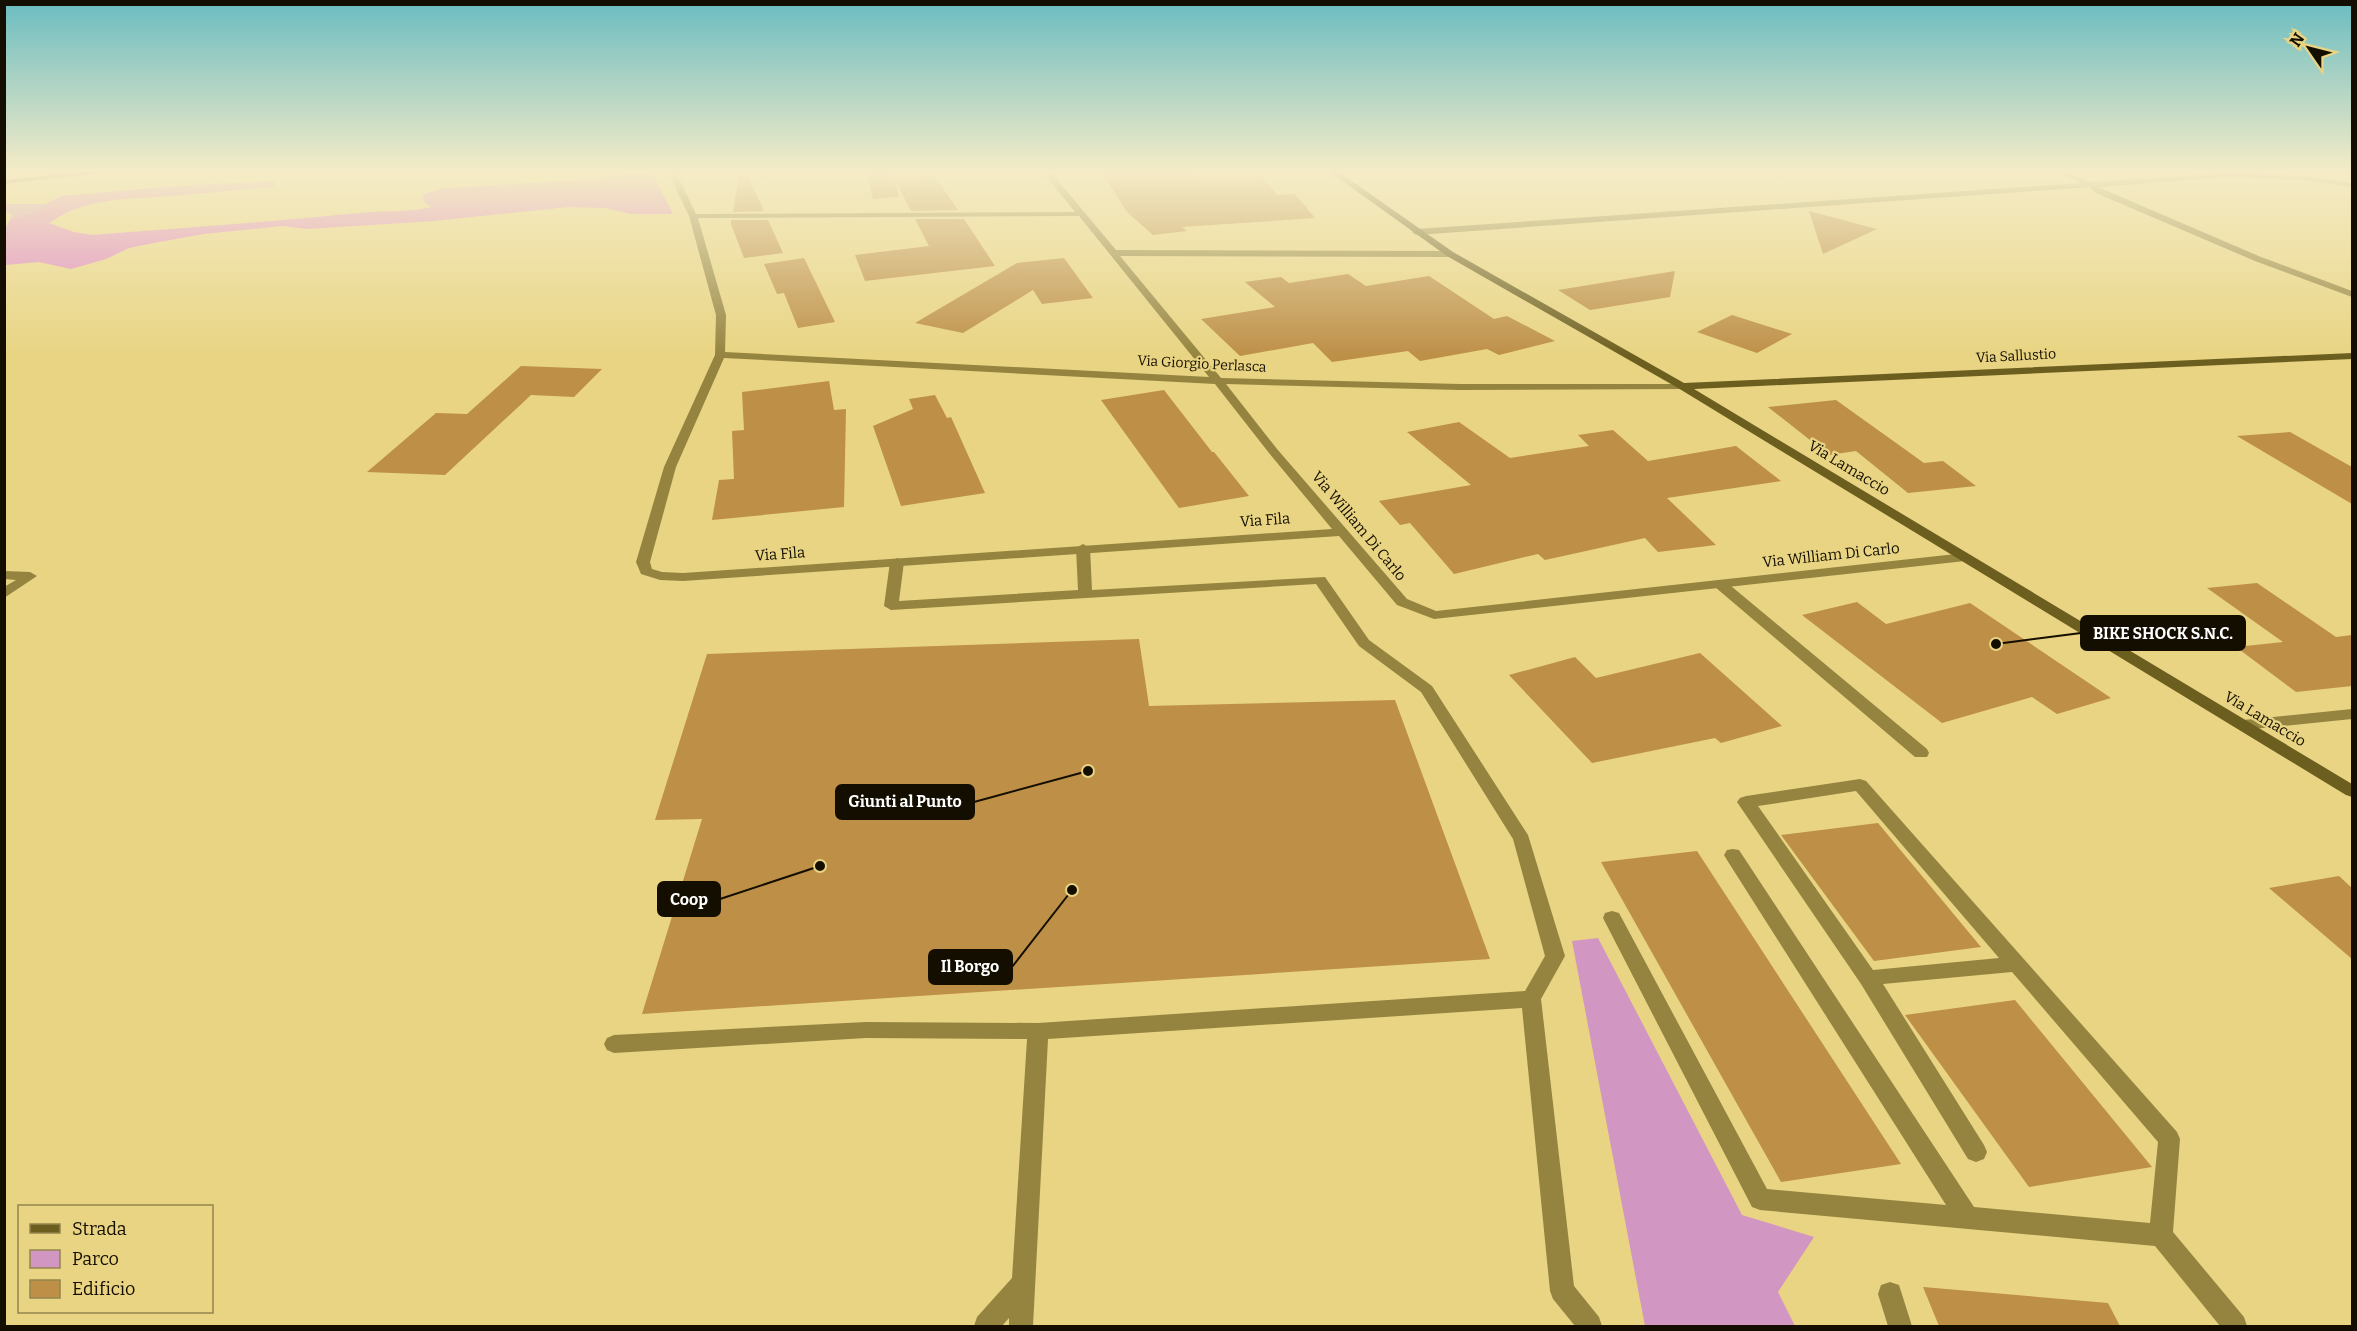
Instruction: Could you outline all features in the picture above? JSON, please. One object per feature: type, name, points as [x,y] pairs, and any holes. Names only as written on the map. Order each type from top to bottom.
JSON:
[{"type":"street","name":"Via Fila","points":[[698,232],[721,315],[720,355],[670,467],[643,562],[646,571],[660,576],[683,577],[1341,532]]},
{"type":"street","name":"Via William Di Carlo","points":[[1095,232],[1273,451],[1402,602],[1434,615],[1965,557]]},
{"type":"street","name":"Via Lamaccio","points":[[1416,232],[1449,254],[1682,386],[2352,791]]},
{"type":"street","points":[[2198,232],[2258,259],[2352,294]]},
{"type":"street","points":[[1112,254],[1449,254]]},
{"type":"street","name":"Via Giorgio Perlasca","points":[[720,355],[1218,381],[1472,387],[1682,386]]},
{"type":"street","name":"Via Sallustio","points":[[1682,386],[2352,356]]},
{"type":"street","points":[[1083,548],[1085,594]]},
{"type":"street","points":[[897,562],[891,606],[1320,580],[1364,644],[1427,689],[1522,839],[1555,956],[1531,999],[1562,1292],[1590,1326]]},
{"type":"street","points":[[4,575],[30,576],[4,594]]},
{"type":"street","points":[[1720,584],[1921,753]]},
{"type":"street","points":[[2243,725],[2352,714]]},
{"type":"street","points":[[1976,1152],[1868,978],[1746,802],[1860,785],[2169,1139],[2161,1235],[2235,1326]]},
{"type":"street","points":[[1733,855],[1968,1218]]},
{"type":"street","points":[[1612,918],[1760,1199],[2161,1235]]},
{"type":"street","points":[[1868,978],[2016,964]]},
{"type":"street","points":[[614,1044],[866,1030],[1038,1031],[1531,999]]},
{"type":"street","points":[[1021,1326],[1038,1031]]},
{"type":"street","points":[[986,1326],[1025,1281]]},
{"type":"street","points":[[1890,1294],[1900,1326]]},
{"type":"green space","points":[[1598,938],[1742,1215],[1814,1237],[1778,1292],[1795,1326],[1645,1326],[1572,941]]},
{"type":"shaded area","points":[[5,232],[75,232],[92,235],[129,232],[223,232],[129,248],[106,259],[71,269],[39,262],[5,265]]},
{"type":"building","points":[[734,232],[774,232],[783,253],[744,258]]},
{"type":"building","points":[[922,232],[973,232],[995,266],[865,281],[855,255],[929,246]]},
{"type":"building","points":[[1150,232],[1178,232],[1153,235]]},
{"type":"building","points":[[1816,232],[1870,232],[1823,254]]},
{"type":"building","points":[[804,258],[835,322],[798,328],[784,293],[777,294],[764,264]]},
{"type":"building","points":[[1064,258],[1093,298],[1042,304],[1033,290],[963,333],[915,323],[1017,263]]},
{"type":"building","points":[[1675,271],[1670,297],[1590,310],[1558,290]]},
{"type":"building","points":[[1348,274],[1366,286],[1429,276],[1494,319],[1507,316],[1555,341],[1499,355],[1487,349],[1420,361],[1408,351],[1332,362],[1313,343],[1240,356],[1201,319],[1275,307],[1245,282],[1281,277],[1289,283]]},
{"type":"building","points":[[1732,315],[1792,334],[1757,353],[1697,332]]},
{"type":"building","points":[[521,366],[602,369],[574,397],[531,395],[445,475],[367,472],[436,413],[467,414]]},
{"type":"building","points":[[829,381],[834,410],[846,409],[844,507],[712,520],[719,480],[734,479],[732,431],[744,430],[742,392]]},
{"type":"building","points":[[1164,390],[1249,496],[1179,508],[1101,400]]},
{"type":"building","points":[[935,395],[947,418],[951,417],[985,493],[901,506],[873,426],[913,409],[909,399]]},
{"type":"building","points":[[1836,400],[1924,463],[1943,461],[1976,486],[1908,493],[1856,451],[1829,455],[1768,407]]},
{"type":"building","points":[[1459,422],[1510,458],[1589,446],[1578,435],[1613,430],[1648,461],[1736,446],[1781,481],[1667,498],[1716,545],[1658,552],[1645,538],[1545,560],[1538,554],[1454,574],[1410,523],[1400,525],[1379,501],[1471,485],[1407,432]]},
{"type":"building","points":[[2290,432],[2352,467],[2352,504],[2237,436]]},
{"type":"building","points":[[2257,583],[2336,637],[2352,635],[2352,686],[2296,692],[2236,647],[2283,642],[2207,588]]},
{"type":"building","points":[[1857,602],[1886,624],[1970,603],[2111,698],[2057,714],[2032,697],[1942,723],[1802,615]]},
{"type":"building","points":[[1139,639],[1149,706],[1395,700],[1490,959],[642,1014],[702,819],[655,820],[707,654]]},
{"type":"building","points":[[1700,653],[1782,726],[1721,743],[1715,738],[1592,763],[1509,675],[1575,657],[1596,678]]},
{"type":"building","points":[[1878,823],[1981,947],[1874,961],[1781,835]]},
{"type":"building","points":[[1697,851],[1901,1164],[1781,1182],[1601,862]]},
{"type":"building","points":[[2339,876],[2352,888],[2352,959],[2269,888]]},
{"type":"building","points":[[2015,1000],[2152,1167],[2029,1187],[1905,1015]]},
{"type":"building","points":[[1923,1287],[2108,1303],[2120,1326],[1939,1326]]},
{"type":"place","name":"BIKE SHOCK S.N.C.","points":[[1996,644]]},
{"type":"place","name":"Giunti al Punto","points":[[1088,771]]},
{"type":"place","name":"Coop","points":[[820,866]]},
{"type":"place","name":"Il Borgo","points":[[1072,890]]}]
